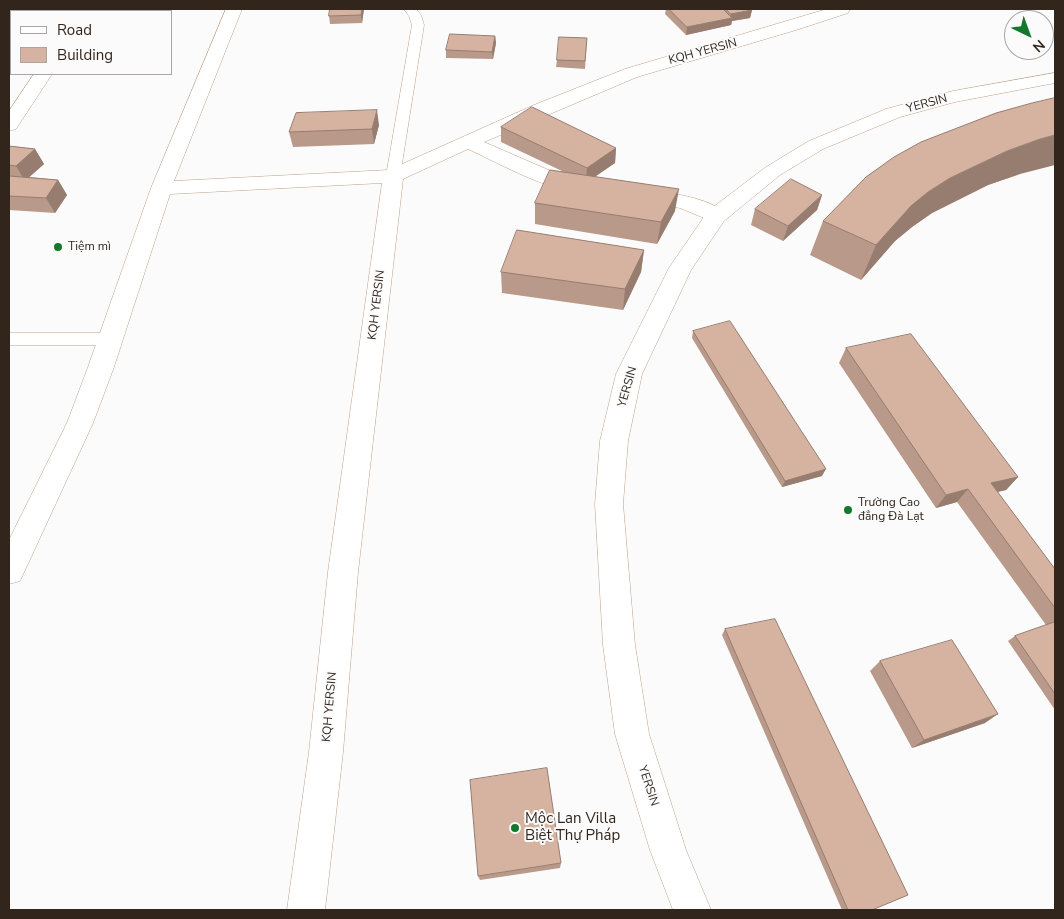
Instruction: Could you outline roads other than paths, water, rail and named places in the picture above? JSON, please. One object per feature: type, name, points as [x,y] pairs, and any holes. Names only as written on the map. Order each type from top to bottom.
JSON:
[{"type":"street","points":[[9,571],[80,423],[161,188],[234,9]]},
{"type":"street","name":"KQH YERSIN","points":[[306,910],[326,752],[343,572],[393,176],[631,73],[793,26],[842,9]]},
{"type":"street","points":[[9,125],[42,75]]},
{"type":"street","name":"YERSIN","points":[[692,910],[668,850],[632,734],[619,645],[609,504],[614,441],[629,374],[680,268],[716,216],[773,171],[816,145],[892,113],[953,97],[1055,78]]},
{"type":"street","points":[[468,142],[553,180],[608,192],[685,202],[716,216]]},
{"type":"street","points":[[161,188],[393,176]]},
{"type":"lane","points":[[393,176],[418,25],[410,9]]},
{"type":"lane","points":[[9,339],[110,339]]},
{"type":"place","name":"Tiệm mì","points":[[58,247]]},
{"type":"place","name":"Trường Cao đẳng Đà Lạt","points":[[848,510]]},
{"type":"place","name":"Mộc Lan Villa Biệt Thự Pháp","points":[[515,828]]}]
